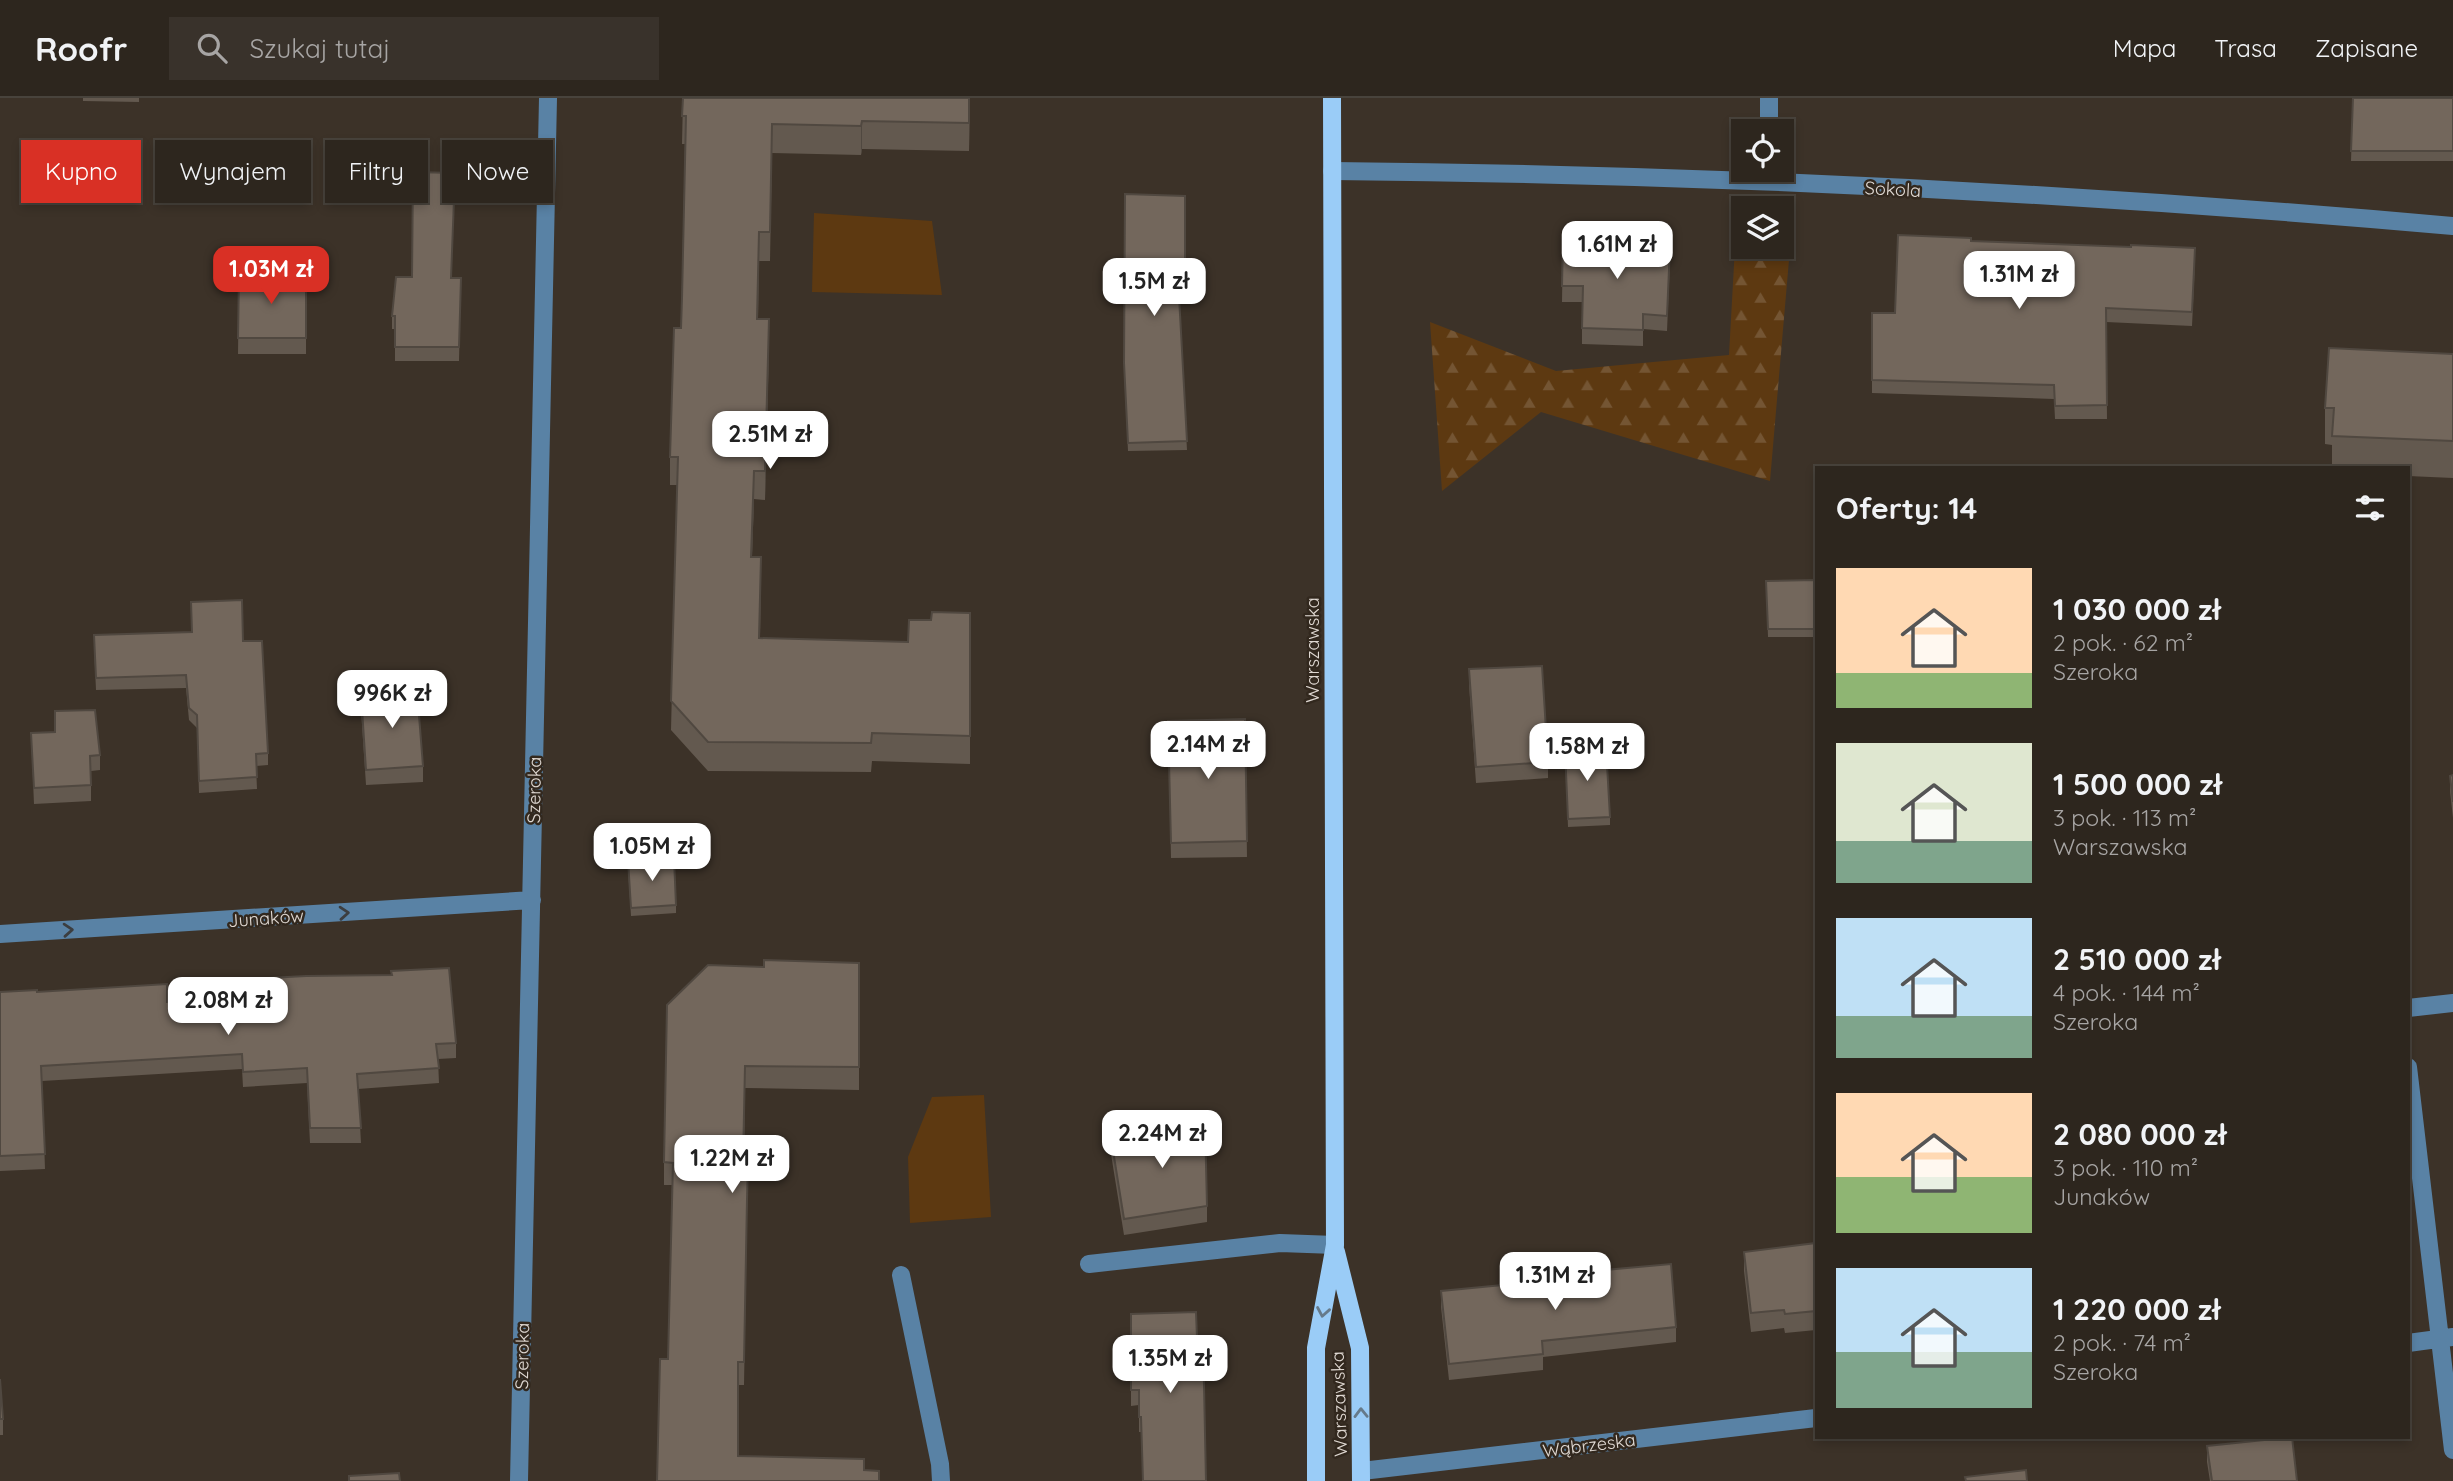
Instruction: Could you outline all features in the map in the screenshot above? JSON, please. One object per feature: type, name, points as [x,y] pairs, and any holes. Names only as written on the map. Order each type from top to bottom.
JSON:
[{"type":"main road","name":"Warszawska","points":[[1316,1481],[1316,1348],[1335,1245],[1332,98]]},
{"type":"main road","name":"Warszawska","points":[[1335,1245],[1360,1348],[1362,1476]]},
{"type":"street","name":"Szeroka","points":[[519,1481],[548,98]]},
{"type":"street","points":[[1769,98],[1769,119]]},
{"type":"street","name":"Sokola","points":[[1332,171],[1731,175]]},
{"type":"street","name":"Sokola","points":[[1794,177],[2453,226]]},
{"type":"street","name":"Junaków","points":[[0,934],[532,900]]},
{"type":"street","points":[[2410,1008],[2453,1003]]},
{"type":"street","points":[[2410,1081],[2446,1338],[2453,1450]]},
{"type":"street","points":[[1089,1264],[1280,1243],[1335,1245]]},
{"type":"street","points":[[901,1275],[940,1464],[940,1481]]},
{"type":"street","points":[[2410,1343],[2446,1338]]},
{"type":"street","name":"Wąbrzeska","points":[[1362,1476],[1815,1418]]},
{"type":"green space","points":[[814,213],[932,221],[942,295],[812,292]]},
{"type":"green space","points":[[1734,259],[1789,259],[1770,481],[1541,412],[1442,491],[1430,322],[1556,371],[1729,355]]},
{"type":"green space","points":[[984,1095],[991,1217],[910,1223],[908,1157],[932,1097]]},
{"type":"building","points":[[683,98],[969,98],[969,123],[862,121],[861,126],[772,124],[770,232],[759,232],[757,319],[769,319],[765,471],[754,471],[751,557],[761,557],[759,638],[908,642],[909,620],[931,620],[932,612],[970,613],[970,736],[872,733],[871,743],[708,742],[671,701],[678,457],[670,457],[674,328],[681,328],[686,116],[682,116]]},
{"type":"building","points":[[2353,98],[2453,98],[2453,151],[2351,151]]},
{"type":"building","points":[[428,172],[442,173],[442,203],[454,203],[451,278],[461,278],[459,347],[395,347],[395,316],[392,316],[396,277],[412,277],[413,203],[428,203]]},
{"type":"building","points":[[1125,194],[1185,196],[1185,296],[1179,296],[1187,441],[1128,443],[1124,363]]},
{"type":"building","points":[[1898,235],[1971,238],[1971,241],[2195,248],[2192,312],[2106,308],[2107,405],[2055,406],[2054,385],[1872,380],[1872,313],[1895,313]]},
{"type":"building","points":[[1563,236],[1616,238],[1617,244],[1670,246],[1667,316],[1643,314],[1643,330],[1582,328],[1583,286],[1562,286]]},
{"type":"building","points":[[239,272],[293,273],[293,281],[306,281],[306,338],[238,338]]},
{"type":"building","points":[[2329,348],[2453,354],[2453,441],[2332,436],[2334,408],[2325,408]]},
{"type":"building","points":[[1815,580],[1815,629],[1768,629],[1766,581]]},
{"type":"building","points":[[242,600],[243,641],[262,641],[268,753],[256,754],[257,777],[199,781],[197,715],[189,708],[186,675],[96,678],[94,635],[192,632],[191,602]]},
{"type":"building","points":[[1542,666],[1548,762],[1476,767],[1469,669]]},
{"type":"building","points":[[417,690],[423,766],[366,770],[361,694]]},
{"type":"building","points":[[95,710],[100,755],[90,756],[91,785],[34,788],[31,733],[55,732],[55,711]]},
{"type":"building","points":[[1245,719],[1247,841],[1171,843],[1168,721]]},
{"type":"building","points":[[1606,747],[1610,817],[1568,819],[1565,749]]},
{"type":"building","points":[[2453,775],[2453,802],[2450,776]]},
{"type":"building","points":[[674,858],[676,905],[631,908],[628,860]]},
{"type":"building","points":[[764,960],[859,963],[859,1067],[745,1066],[743,1162],[748,1162],[744,1362],[738,1362],[738,1456],[864,1459],[864,1470],[879,1471],[879,1481],[657,1481],[660,1359],[668,1359],[673,1163],[664,1162],[667,1005],[708,965],[764,967]]},
{"type":"building","points":[[449,968],[456,1043],[436,1044],[439,1068],[357,1074],[361,1128],[310,1128],[307,1068],[243,1072],[242,1054],[41,1066],[45,1154],[0,1156],[0,992],[167,984],[167,1002],[251,995],[251,979],[392,975],[391,971]]},
{"type":"building","points":[[1205,1123],[1207,1206],[1124,1219],[1111,1138],[1144,1133],[1144,1128]]},
{"type":"building","points":[[1815,1243],[1815,1311],[1751,1313],[1744,1252]]},
{"type":"building","points":[[1671,1264],[1676,1327],[1542,1341],[1543,1354],[1449,1364],[1441,1291],[1605,1275],[1605,1270]]},
{"type":"building","points":[[1196,1312],[1197,1338],[1203,1337],[1206,1481],[1143,1481],[1139,1390],[1131,1390],[1131,1314]]},
{"type":"building","points":[[0,1379],[3,1419],[0,1419]]},
{"type":"building","points":[[2292,1439],[2297,1481],[2212,1481],[2207,1446]]},
{"type":"building","points":[[2026,1470],[2027,1481],[1966,1481],[1965,1477]]},
{"type":"building","points":[[399,1473],[400,1481],[349,1481],[349,1476]]}]
